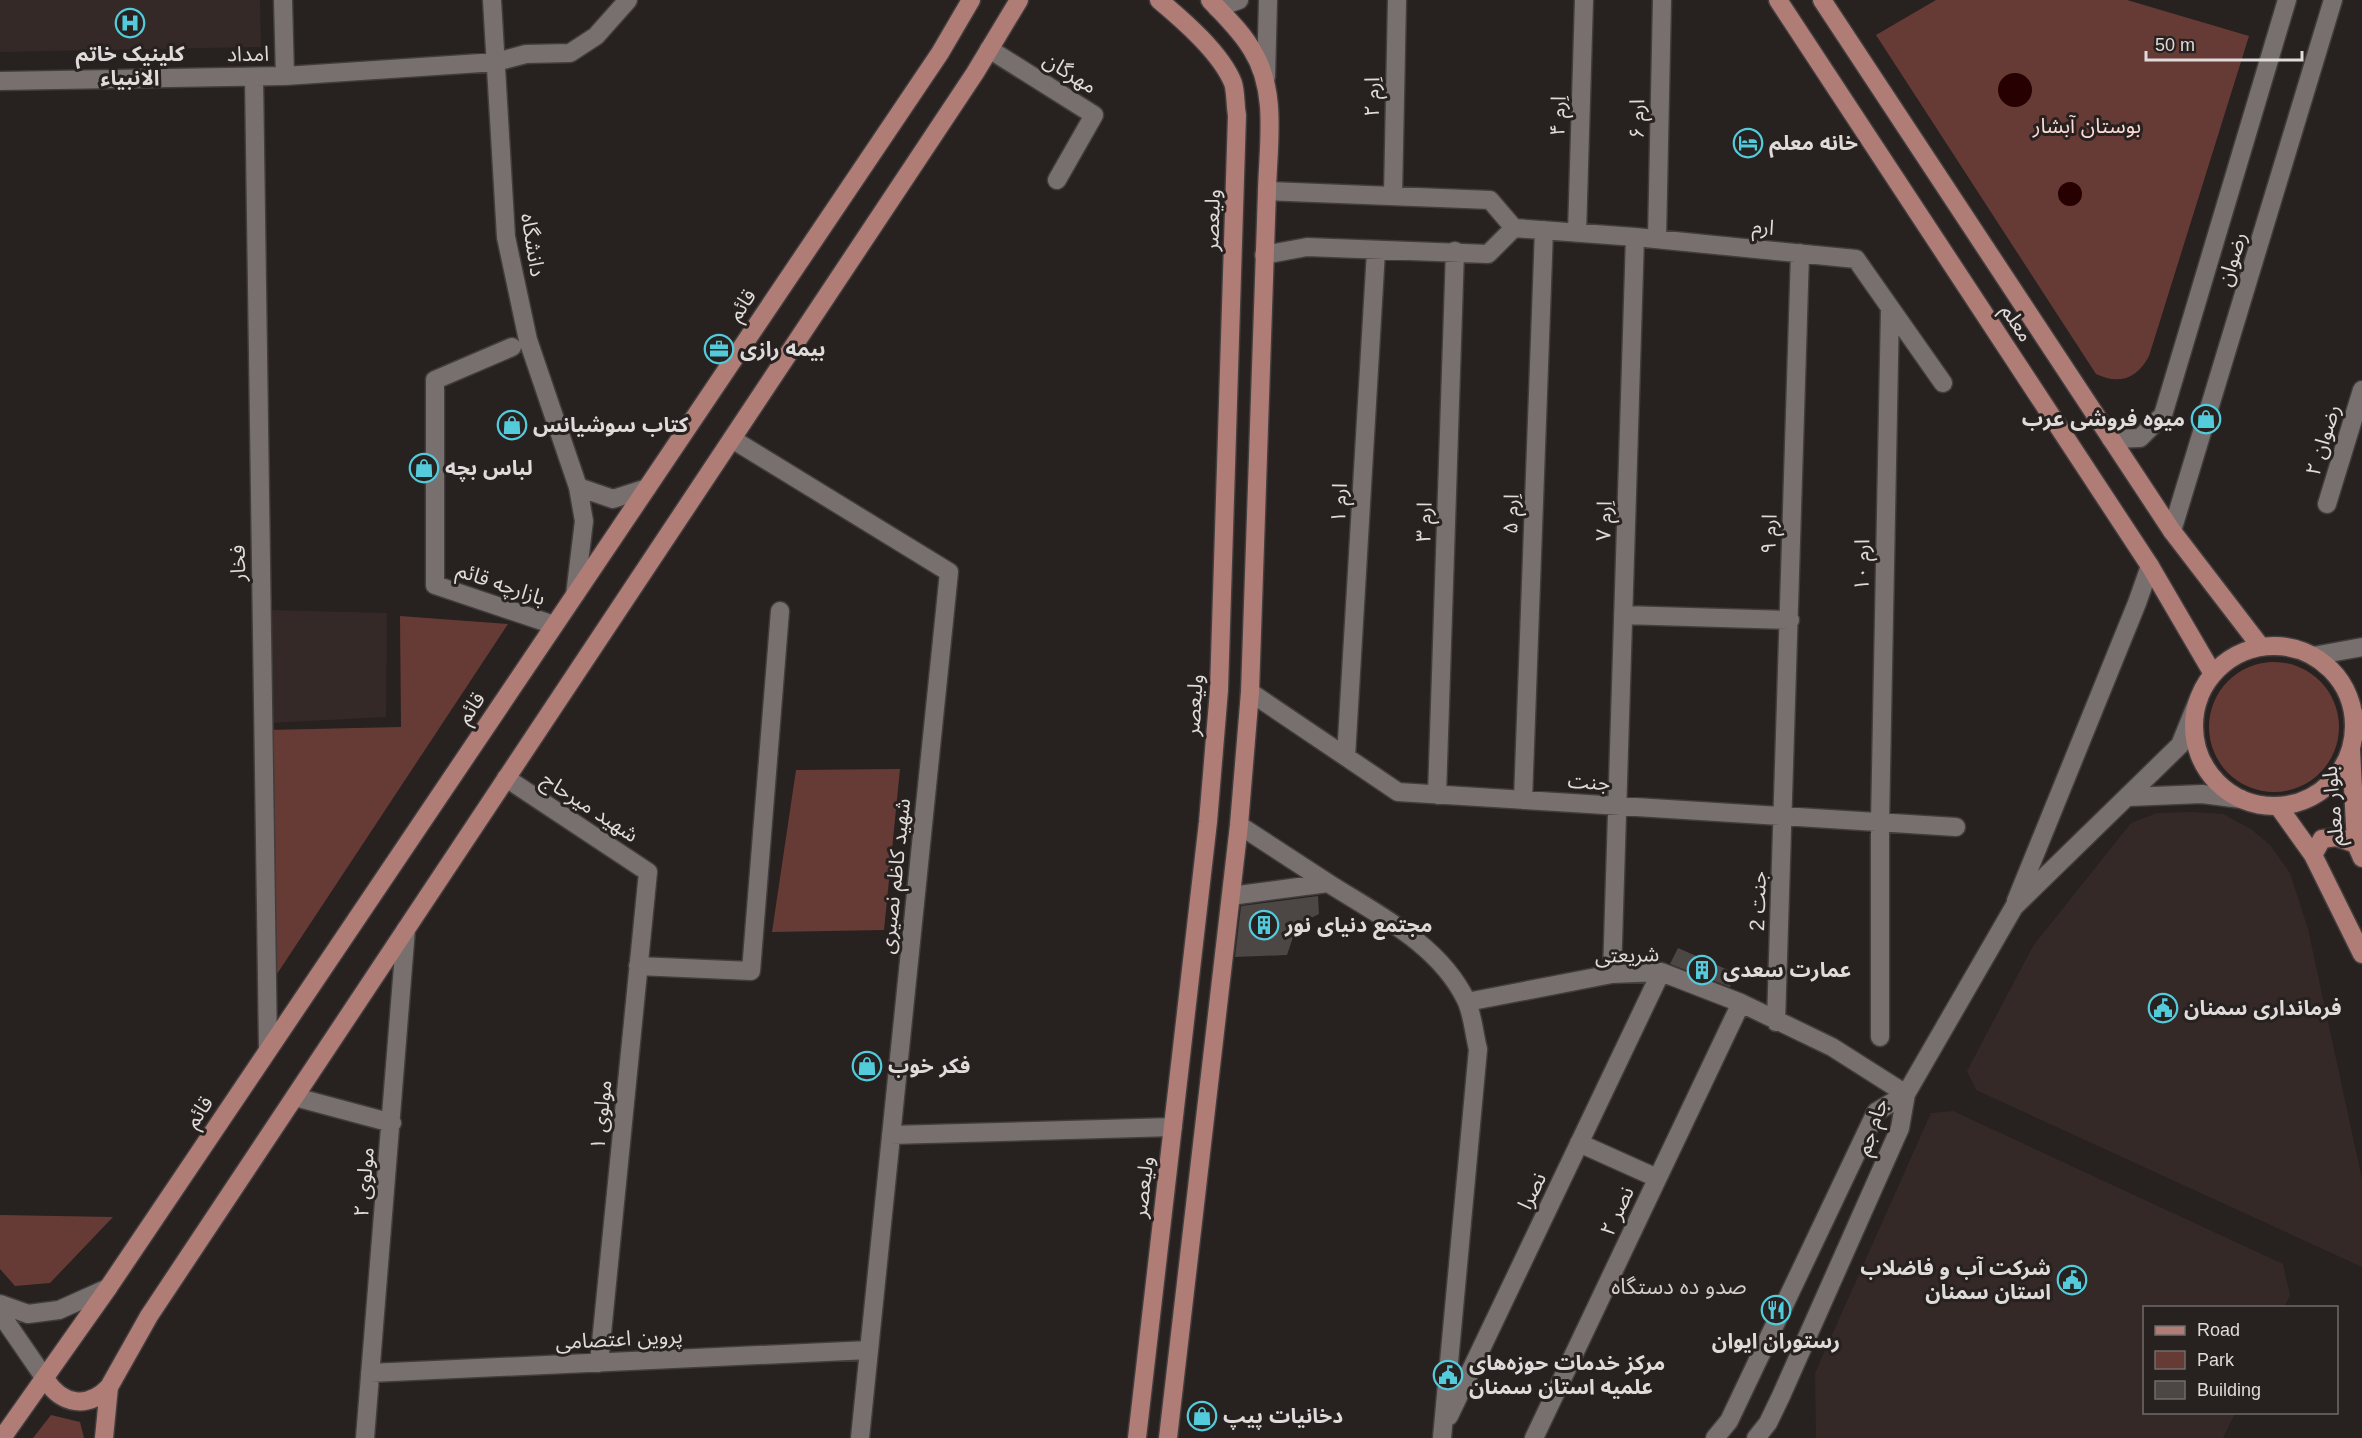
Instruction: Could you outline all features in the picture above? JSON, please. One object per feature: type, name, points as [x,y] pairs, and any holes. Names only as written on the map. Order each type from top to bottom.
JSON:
[{"type":"main road","name":"قائم","points":[[2,1438],[46,1380],[575,595],[940,53],[971,0]]},
{"type":"main road","points":[[46,1380],[63,1399],[75,1402],[88,1401],[100,1396],[109,1387],[149,1316],[732,439],[1019,0]]},
{"type":"main road","name":"ولیعصر","points":[[1137,1438],[1208,822],[1219,690],[1237,115],[1233,84],[1220,62],[1184,20],[1159,0]]},
{"type":"main road","name":"معلم","points":[[1778,0],[2150,566],[2213,674]]},
{"type":"main road","name":"معلم","points":[[1822,0],[2172,531],[2261,646]]},
{"type":"main road","points":[[1168,1438],[1239,825],[1250,692],[1269,108],[1266,77],[1252,49],[1214,4]]},
{"type":"main road","points":[[2261,646],[2288,646],[2313,656],[2334,672],[2349,696],[2358,720],[2351,749],[2340,771],[2324,789],[2302,801],[2278,806],[2259,805],[2241,799],[2221,786],[2206,767],[2199,752],[2194,721],[2199,698],[2213,674],[2243,652],[2261,646]]},
{"type":"main road","name":"بلوار معلم","points":[[2351,749],[2359,851]]},
{"type":"main road","name":"بلوار معلم","points":[[2278,806],[2313,855],[2362,954]]},
{"type":"main road","points":[[1208,822],[1239,825]]},
{"type":"main road","points":[[2313,855],[2322,839],[2336,837],[2359,851]]},
{"type":"main road","points":[[1200,894],[1231,896]]},
{"type":"main road","points":[[104,1438],[109,1387]]},
{"type":"street","points":[[283,0],[285,76]]},
{"type":"street","name":"دانشگاه","points":[[492,0],[506,237],[528,340],[578,487],[584,521],[575,595]]},
{"type":"street","name":"امداد","points":[[0,81],[285,76],[496,62],[526,54],[570,52],[596,36],[628,0]]},
{"type":"street","points":[[1214,4],[1239,0]]},
{"type":"street","points":[[1266,77],[1268,0]]},
{"type":"street","name":"اِرم ۲","points":[[1393,195],[1397,0]]},
{"type":"street","name":"اِرم ۴","points":[[1577,233],[1584,0]]},
{"type":"street","name":"ارم ۶","points":[[1657,239],[1662,0]]},
{"type":"street","name":"رضوان","points":[[2112,439],[2140,438],[2163,415],[2287,0]]},
{"type":"street","name":"رضوان","points":[[2172,531],[2333,0]]},
{"type":"street","name":"مهرگان","points":[[989,49],[1094,115],[1058,180]]},
{"type":"street","name":"فخار","points":[[254,77],[268,1049]]},
{"type":"street","points":[[1264,255],[1307,246],[1376,251],[1455,251],[1488,255],[1514,228],[1490,200],[1266,191]]},
{"type":"street","name":"ارم","points":[[1514,228],[1635,237],[1856,259],[1943,383]]},
{"type":"street","name":"اِرم ۵","points":[[1523,800],[1544,230]]},
{"type":"street","name":"اِرم ۷","points":[[1612,974],[1635,237]]},
{"type":"street","name":"ارم ۱","points":[[1346,757],[1376,251]]},
{"type":"street","name":"ارم ۳","points":[[1437,795],[1455,251]]},
{"type":"street","name":"ارم ۹","points":[[1784,817],[1800,253]]},
{"type":"street","name":"ارم ۱۰","points":[[1880,1037],[1880,823],[1890,308]]},
{"type":"street","name":"بازارچه قائم","points":[[512,347],[435,380],[435,585],[554,625]]},
{"type":"street","name":"رضوان ۲","points":[[2327,504],[2362,390]]},
{"type":"street","name":"شهید کاظم نصیری","points":[[732,439],[949,572],[860,1438]]},
{"type":"street","points":[[578,487],[613,499],[647,488]]},
{"type":"street","points":[[1906,1094],[2014,907],[2150,566]]},
{"type":"street","points":[[639,966],[751,971],[780,611]]},
{"type":"street","points":[[1623,615],[1790,620]]},
{"type":"street","points":[[2313,656],[2362,647]]},
{"type":"street","name":"جنت","points":[[1250,692],[1398,792],[1956,828]]},
{"type":"street","points":[[2014,907],[2180,745],[2199,698]]},
{"type":"street","name":"شهید میرحاج","points":[[506,778],[648,872]]},
{"type":"street","points":[[2129,797],[2202,794],[2241,799]]},
{"type":"street","name":"جنت 2","points":[[1776,1022],[1784,817]]},
{"type":"street","points":[[1239,825],[1417,940],[1449,970],[1467,1002],[1478,1049],[1442,1433]]},
{"type":"street","name":"مولوی ۱","points":[[598,1363],[648,872]]},
{"type":"street","points":[[1231,896],[1328,883]]},
{"type":"street","name":"مولوی ۲","points":[[365,1438],[406,929]]},
{"type":"street","name":"شریعتی","points":[[1467,1002],[1612,974],[1661,972],[1741,1003],[1776,1022],[1832,1047],[1906,1094]]},
{"type":"street","name":"نصرا","points":[[1442,1433],[1661,972]]},
{"type":"street","name":"نصر ۲","points":[[1534,1438],[1741,1003]]},
{"type":"street","name":"جام جم","points":[[1756,1438],[1769,1431],[1900,1128],[1906,1094]]},
{"type":"street","name":"جام جم","points":[[1715,1438],[1729,1421],[1876,1112],[1906,1094]]},
{"type":"street","points":[[295,1097],[392,1123]]},
{"type":"street","points":[[891,1135],[1173,1127]]},
{"type":"street","points":[[1579,1143],[1657,1178]]},
{"type":"street","points":[[0,1304],[28,1314],[59,1310],[108,1288]]},
{"type":"street","points":[[0,1314],[46,1380]]},
{"type":"street","name":"پروین اعتصامی","points":[[370,1373],[869,1350]]},
{"type":"shaded area","name":"کلینیک خاتم الانبیاء","points":[[0,0],[260,0],[261,47],[0,52]]},
{"type":"shaded area","points":[[2015,73],[2027,78],[2032,90],[2027,102],[2015,107],[2003,102],[1998,90],[2003,78]]},
{"type":"shaded area","points":[[2070,182],[2075,183],[2081,189],[2081,199],[2075,205],[2070,206],[2065,205],[2059,199],[2058,194],[2059,189],[2065,183]]},
{"type":"shaded area","points":[[266,610],[387,613],[386,717],[269,723]]},
{"type":"shaded area","name":"فرمانداری سمنان","points":[[2157,813],[2223,814],[2251,829],[2270,845],[2290,873],[2308,929],[2362,1179],[2362,1267],[1976,1090],[1967,1071],[2033,946],[2131,823]]},
{"type":"shaded area","name":"شرکت آب و فاضلاب استان سمنان","points":[[1953,1111],[2283,1264],[2290,1295],[2284,1306],[2143,1306],[2143,1414],[2235,1414],[2223,1438],[1816,1438],[1815,1373],[1931,1113]]},
{"type":"green space","name":"بوستان آبشار","points":[[1936,0],[2127,0],[2249,36],[2149,356],[2133,375],[2127,378],[2112,379],[2096,374],[1876,35]]},
{"type":"green space","points":[[400,616],[508,624],[275,977],[267,730],[401,727]]},
{"type":"green space","points":[[2274,662],[2299,667],[2320,681],[2334,702],[2339,727],[2334,752],[2320,773],[2299,787],[2274,792],[2249,787],[2228,773],[2214,752],[2209,727],[2214,702],[2228,681],[2249,667]]},
{"type":"green space","points":[[900,769],[884,930],[772,932],[796,770]]},
{"type":"green space","points":[[0,1215],[113,1217],[50,1283],[15,1286],[0,1269]]},
{"type":"green space","points":[[51,1415],[80,1422],[84,1438],[33,1438]]},
{"type":"building","name":"مجتمع دنیای نور","points":[[1318,896],[1319,914],[1307,920],[1294,934],[1287,955],[1235,957],[1241,906]]},
{"type":"building","name":"عمارت سعدی","points":[[1678,948],[1735,973],[1730,987],[1670,964]]},
{"type":"place","name":"کلینیک خاتم الانبیاء","points":[[130,23]]},
{"type":"place","name":"خانه معلم","points":[[1748,143]]},
{"type":"place","name":"بیمه رازی","points":[[719,349]]},
{"type":"place","name":"میوه فروشی عرب","points":[[2206,419]]},
{"type":"place","name":"کتاب سوشیانس","points":[[512,425]]},
{"type":"place","name":"لباس بچه","points":[[424,468]]},
{"type":"place","name":"مجتمع دنیای نور","points":[[1264,925]]},
{"type":"place","name":"عمارت سعدی","points":[[1702,970]]},
{"type":"place","name":"فرمانداری سمنان","points":[[2163,1008]]},
{"type":"place","name":"فکر خوب","points":[[867,1066]]},
{"type":"place","name":"شرکت آب و فاضلاب استان سمنان","points":[[2072,1280]]},
{"type":"place","name":"رستوران ایوان","points":[[1776,1310]]},
{"type":"place","name":"مرکز خدمات حوزه‌های علمیه استان سمنان","points":[[1448,1375]]},
{"type":"place","name":"دخانیات پیپ","points":[[1202,1416]]},
{"type":"district","name":"صدو ده دستگاه","points":[[1679,1286]]}]
